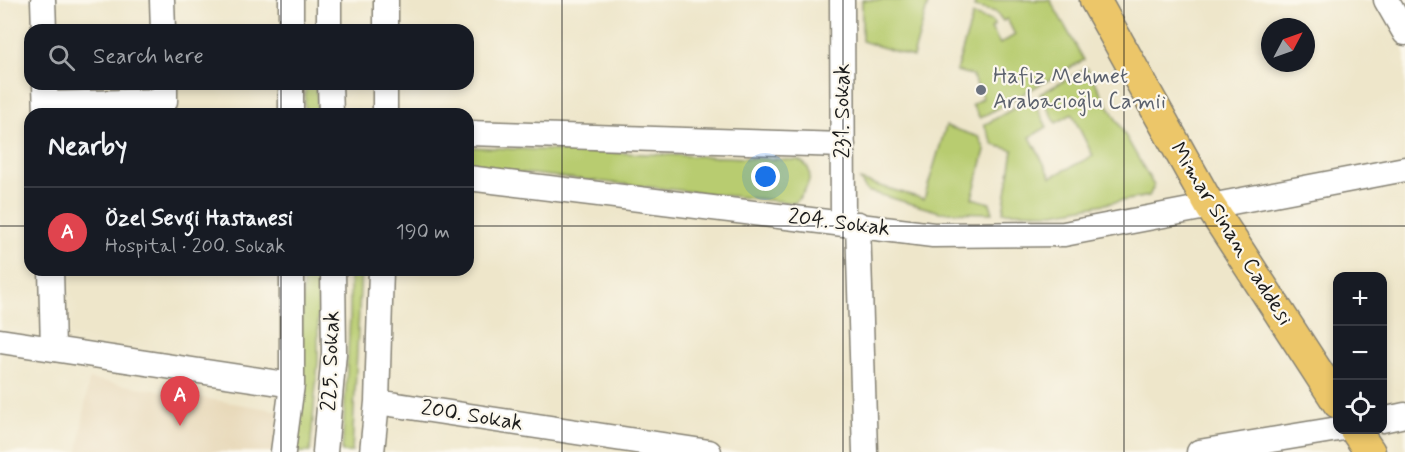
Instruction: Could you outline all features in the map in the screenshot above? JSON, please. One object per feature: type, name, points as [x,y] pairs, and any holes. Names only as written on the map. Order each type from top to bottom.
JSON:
[{"type":"main road","name":"Mimar Sinan Caddesi","points":[[1095,0],[1210,206],[1333,395]]},
{"type":"main road","points":[[1358,434],[1370,452]]},
{"type":"street","points":[[43,0],[44,24]]},
{"type":"street","points":[[162,0],[163,24]]},
{"type":"street","points":[[291,0],[291,24]]},
{"type":"street","points":[[329,0],[329,24]]},
{"type":"street","points":[[386,0],[386,24]]},
{"type":"street","name":"231. Sokak","points":[[842,0],[843,145],[851,223],[865,452]]},
{"type":"street","points":[[1386,0],[1405,33]]},
{"type":"street","points":[[46,101],[165,101],[165,90]]},
{"type":"street","points":[[291,90],[291,108]]},
{"type":"street","points":[[330,90],[331,108]]},
{"type":"street","points":[[385,90],[385,108]]},
{"type":"street","points":[[474,133],[843,145]]},
{"type":"street","name":"204. Sokak","points":[[474,179],[851,223],[933,235],[1064,234],[1405,169]]},
{"type":"street","points":[[51,276],[53,349]]},
{"type":"street","points":[[283,452],[292,385],[292,276]]},
{"type":"street","name":"225. Sokak","points":[[325,452],[334,353],[333,276]]},
{"type":"street","name":"225. Sokak","points":[[372,452],[377,402],[381,276]]},
{"type":"street","points":[[0,341],[292,385]]},
{"type":"street","name":"200. Sokak","points":[[377,402],[709,452]]},
{"type":"street","points":[[1387,419],[1405,415]]},
{"type":"street","points":[[1199,452],[1333,430]]},
{"type":"shaded area","points":[[89,379],[280,411],[273,452],[78,452]]},
{"type":"green space","points":[[862,0],[929,0],[913,57],[862,41]]},
{"type":"green space","points":[[976,0],[1050,0],[1084,60],[980,118],[972,105],[983,98],[972,75],[956,71],[973,15],[992,21],[995,25],[991,28],[1000,44],[1015,35],[1007,19],[1003,21],[996,12],[974,7]]},
{"type":"green space","points":[[1087,68],[1154,186],[1149,196],[1054,213],[1003,212],[1013,150],[994,145],[984,125],[1032,98],[1047,127],[1030,137],[1051,177],[1093,156],[1072,114],[1056,123],[1040,94]]},
{"type":"green space","points":[[305,90],[317,90],[317,108],[305,108]]},
{"type":"green space","points":[[946,126],[979,137],[985,150],[972,198],[990,203],[993,213],[940,212],[867,191],[860,180],[924,199]]},
{"type":"green space","points":[[474,147],[798,160],[805,164],[810,174],[807,186],[795,203],[474,168]]},
{"type":"green space","points":[[303,276],[318,276],[318,362],[310,452],[295,452],[301,392]]},
{"type":"green space","points":[[350,276],[361,276],[352,452],[342,452],[350,317]]},
{"type":"place","name":"Hafız Mehmet Arabacıoğlu Camii","points":[[981,90]]},
{"type":"place","name":"Özel Sevgi Hastanesi","points":[[180,426]]}]
